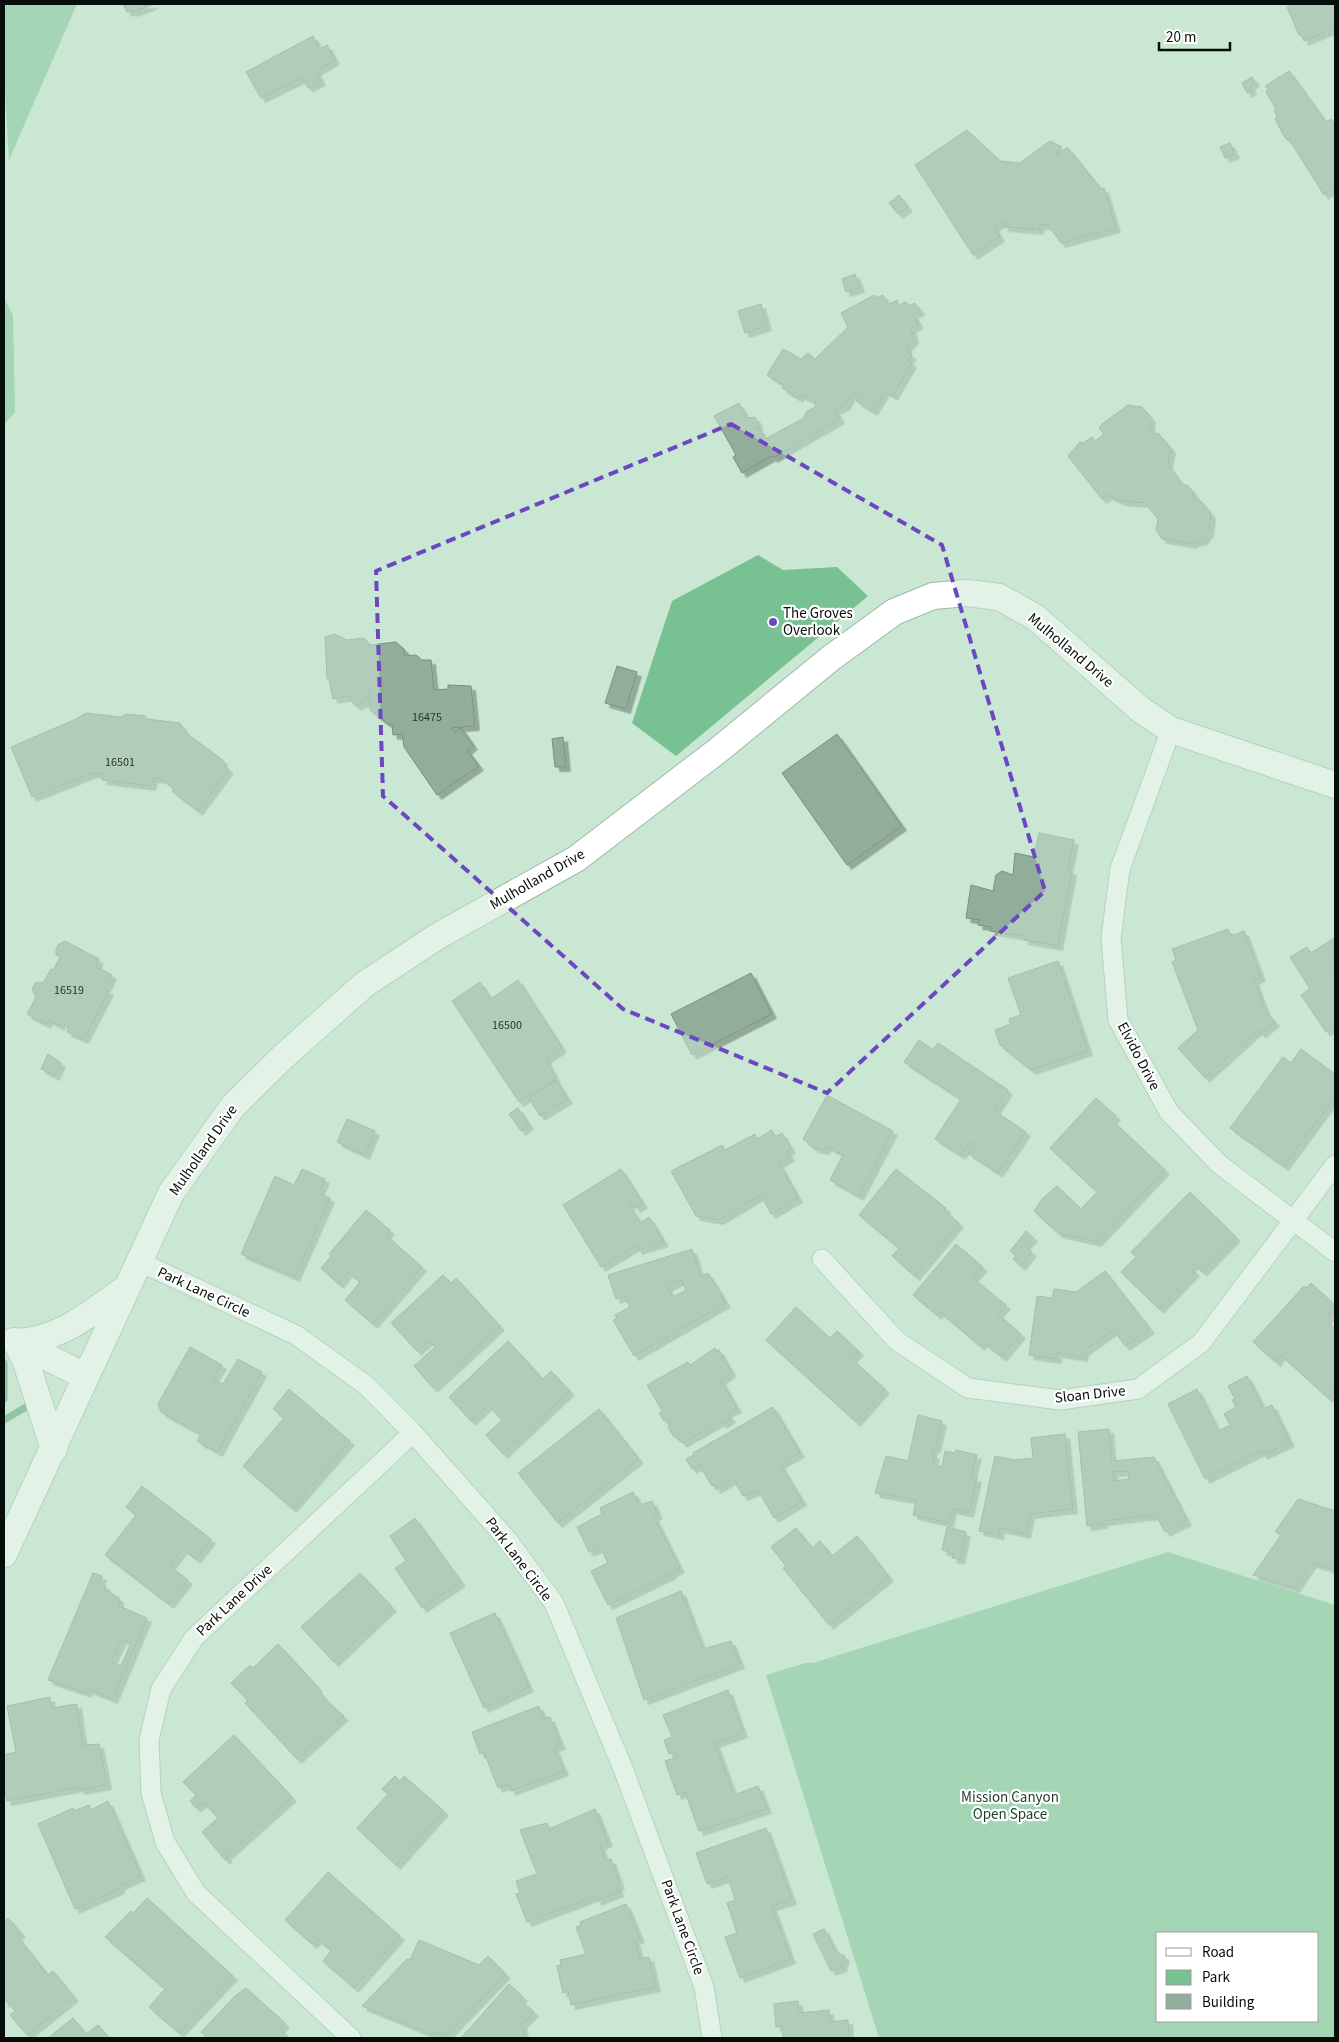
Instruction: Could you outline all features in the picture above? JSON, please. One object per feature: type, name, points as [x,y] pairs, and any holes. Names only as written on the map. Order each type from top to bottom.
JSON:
[{"type":"main road","name":"Mulholland Drive","points":[[4,1554],[171,1193],[233,1106],[285,1055],[365,984],[438,936],[576,860],[716,752],[831,658],[894,612],[933,596],[966,593],[999,597],[1035,617],[1141,710],[1171,730],[1335,785]]},
{"type":"main road","points":[[10,1340],[34,1342],[54,1335],[126,1289]]},
{"type":"main road","points":[[10,1340],[85,1376]]},
{"type":"main road","points":[[10,1340],[26,1362],[54,1449]]},
{"type":"street","name":"Elvido Drive","points":[[1171,730],[1120,869],[1111,938],[1118,1020],[1169,1112],[1220,1164],[1335,1252]]},
{"type":"street","name":"Sloan Drive","points":[[822,1259],[897,1341],[968,1388],[1060,1400],[1138,1389],[1201,1343],[1335,1165]]},
{"type":"street","name":"Park Lane Circle","points":[[140,1262],[296,1335],[367,1386],[413,1433],[506,1538],[554,1603],[624,1771],[704,1987],[712,2038]]},
{"type":"street","name":"Park Lane Drive","points":[[351,2038],[196,1893],[165,1842],[151,1792],[149,1740],[161,1689],[194,1638],[413,1433]]},
{"type":"highlighted area","points":[[731,424],[942,545],[1045,891],[827,1093],[623,1009],[383,796],[376,571]]},
{"type":"green space","points":[[4,4],[77,4],[9,160],[4,73]]},
{"type":"green space","points":[[5,300],[13,315],[15,412],[4,425]]},
{"type":"green space","points":[[758,555],[783,570],[837,567],[868,596],[676,756],[632,723],[672,601]]},
{"type":"green space","name":"Mission Canyon Open Space","points":[[1168,1552],[1335,1605],[1335,2038],[879,2038],[766,1675],[805,1663],[813,1663]]},
{"type":"building","points":[[123,4],[154,4],[133,12],[132,10],[127,12]]},
{"type":"building","points":[[1289,4],[1335,4],[1335,28],[1304,41],[1301,34],[1299,35],[1287,7],[1290,6]]},
{"type":"building","points":[[313,36],[320,49],[327,45],[335,60],[316,71],[321,81],[308,88],[302,78],[261,98],[246,72]]},
{"type":"building","points":[[1289,71],[1326,122],[1331,119],[1335,125],[1335,187],[1324,195],[1289,139],[1287,140],[1282,133],[1275,118],[1277,116],[1274,111],[1276,109],[1266,92],[1268,90],[1265,86]]},
{"type":"building","points":[[1252,77],[1255,82],[1250,86],[1252,90],[1247,93],[1242,83]]},
{"type":"building","points":[[967,130],[1000,161],[1020,163],[1050,141],[1062,147],[1056,153],[1058,155],[1067,147],[1101,189],[1104,188],[1116,228],[1061,243],[1048,225],[1040,225],[1039,230],[1004,227],[1004,222],[1002,222],[994,227],[1000,237],[973,255],[915,165]]},
{"type":"building","points":[[1230,143],[1235,154],[1225,158],[1220,147]]},
{"type":"building","points":[[899,195],[908,207],[898,214],[889,203]]},
{"type":"building","points":[[855,274],[860,288],[846,292],[842,279]]},
{"type":"building","points":[[874,295],[877,298],[883,295],[888,305],[897,300],[899,305],[906,302],[909,306],[915,303],[920,311],[913,314],[919,324],[911,328],[914,339],[907,347],[908,353],[912,355],[908,361],[912,363],[893,396],[885,391],[873,411],[856,401],[859,396],[852,393],[845,406],[835,410],[840,419],[773,458],[772,456],[742,473],[733,457],[736,455],[714,416],[739,403],[747,418],[755,417],[759,426],[755,428],[756,430],[759,428],[765,439],[804,418],[806,412],[815,407],[816,402],[800,395],[798,398],[782,388],[784,385],[767,375],[783,349],[801,359],[808,353],[815,359],[848,327],[841,313]]},
{"type":"building","points":[[761,304],[767,326],[745,333],[738,311]]},
{"type":"building","points":[[1128,405],[1142,407],[1151,418],[1150,427],[1156,435],[1158,433],[1172,450],[1168,465],[1183,485],[1187,485],[1193,492],[1193,497],[1199,499],[1211,514],[1209,532],[1202,541],[1196,541],[1192,544],[1162,539],[1156,530],[1158,519],[1145,503],[1120,501],[1108,495],[1102,499],[1068,456],[1080,442],[1083,443],[1092,437],[1095,441],[1104,434],[1099,428],[1102,424]]},
{"type":"building","points":[[335,634],[347,640],[364,638],[370,645],[396,642],[404,649],[405,656],[416,655],[422,660],[431,660],[434,690],[448,689],[448,685],[471,686],[475,726],[452,728],[455,732],[461,728],[473,745],[467,750],[479,766],[437,795],[404,747],[402,734],[393,735],[392,725],[370,710],[369,697],[371,693],[367,694],[366,701],[356,706],[350,700],[350,696],[333,699],[329,679],[327,679],[325,637]]},
{"type":"building","points":[[617,666],[637,672],[626,709],[605,703]]},
{"type":"building","points":[[86,713],[120,717],[127,714],[145,716],[147,719],[180,723],[186,733],[223,760],[221,764],[229,769],[198,811],[172,791],[174,789],[162,779],[153,778],[151,786],[102,780],[103,774],[93,773],[32,797],[11,747]]},
{"type":"building","points":[[837,734],[902,826],[847,865],[782,773]]},
{"type":"building","points":[[563,737],[566,767],[555,767],[552,739]]},
{"type":"building","points":[[1039,833],[1074,840],[1068,870],[1072,871],[1058,946],[1024,940],[1024,936],[990,931],[991,927],[978,925],[979,920],[966,918],[971,885],[993,891],[996,875],[1002,871],[1013,875],[1015,853],[1034,857]]},
{"type":"building","points":[[1228,929],[1231,936],[1244,931],[1261,977],[1254,980],[1266,1012],[1275,1022],[1261,1034],[1258,1030],[1205,1078],[1178,1048],[1198,1030],[1172,962],[1176,960],[1172,949]]},
{"type":"building","points":[[1334,938],[1335,1025],[1326,1032],[1301,995],[1310,989],[1290,957],[1307,947],[1311,953]]},
{"type":"building","points":[[65,941],[99,959],[96,966],[112,975],[105,989],[109,991],[84,1039],[67,1032],[69,1027],[61,1023],[60,1026],[49,1020],[46,1024],[27,1014],[36,997],[32,989],[35,983],[44,982],[51,969],[53,970],[60,957],[56,955],[58,945]]},
{"type":"building","points":[[1058,961],[1088,1051],[1031,1070],[1000,1045],[995,1030],[1010,1024],[1009,1019],[1021,1015],[1008,978]]},
{"type":"building","points":[[751,973],[772,1014],[692,1055],[671,1014]]},
{"type":"building","points":[[518,980],[562,1048],[546,1059],[556,1079],[519,1102],[452,1001],[480,982],[491,999]]},
{"type":"building","points":[[919,1040],[933,1050],[938,1043],[1008,1090],[995,1111],[1026,1132],[998,1173],[968,1153],[974,1145],[970,1142],[961,1155],[935,1139],[961,1099],[904,1062]]},
{"type":"building","points":[[1301,1049],[1335,1074],[1335,1097],[1284,1166],[1230,1128],[1283,1057],[1291,1063]]},
{"type":"building","points":[[48,1054],[61,1063],[55,1076],[41,1069]]},
{"type":"building","points":[[556,1080],[568,1099],[540,1116],[529,1098]]},
{"type":"building","points":[[827,1095],[893,1131],[859,1196],[830,1180],[843,1155],[827,1146],[825,1150],[814,1148],[803,1139]]},
{"type":"building","points":[[1096,1098],[1116,1116],[1112,1120],[1165,1170],[1097,1242],[1058,1233],[1034,1211],[1042,1199],[1057,1186],[1081,1209],[1097,1192],[1050,1148]]},
{"type":"building","points":[[518,1108],[529,1125],[521,1131],[509,1114]]},
{"type":"building","points":[[347,1119],[375,1131],[365,1155],[337,1142]]},
{"type":"building","points":[[772,1130],[775,1137],[782,1133],[791,1149],[787,1151],[790,1157],[779,1163],[798,1198],[771,1214],[761,1195],[719,1220],[696,1216],[671,1171],[722,1145],[725,1150],[755,1134],[757,1139]]},
{"type":"building","points":[[302,1169],[325,1179],[319,1193],[330,1198],[295,1277],[241,1254],[275,1176],[294,1185]]},
{"type":"building","points":[[621,1169],[643,1204],[636,1208],[632,1203],[629,1205],[640,1223],[649,1217],[664,1242],[638,1250],[636,1246],[601,1267],[563,1205]]},
{"type":"building","points":[[896,1169],[946,1208],[944,1210],[959,1223],[915,1276],[892,1256],[899,1248],[859,1215]]},
{"type":"building","points":[[1190,1192],[1236,1237],[1202,1272],[1194,1264],[1191,1268],[1195,1272],[1159,1309],[1121,1272],[1136,1257],[1131,1252]]},
{"type":"building","points":[[366,1210],[390,1230],[386,1235],[422,1267],[373,1324],[345,1300],[360,1282],[348,1272],[339,1284],[321,1268],[331,1256],[329,1254]]},
{"type":"building","points":[[1026,1231],[1033,1237],[1025,1246],[1032,1252],[1021,1266],[1013,1259],[1016,1256],[1010,1251]]},
{"type":"building","points":[[956,1244],[983,1267],[973,1278],[1006,1305],[998,1314],[1021,1334],[1002,1357],[983,1342],[980,1346],[940,1312],[937,1315],[913,1295]]},
{"type":"building","points":[[692,1249],[701,1277],[708,1273],[726,1303],[634,1356],[613,1320],[617,1318],[615,1315],[630,1307],[624,1296],[616,1299],[608,1275]],"holes":[[[681,1280],[686,1290],[673,1297],[667,1287]]]},
{"type":"building","points":[[1105,1271],[1150,1329],[1125,1346],[1114,1330],[1084,1351],[1083,1357],[1057,1353],[1057,1359],[1029,1355],[1037,1296],[1052,1298],[1054,1289],[1076,1292]]},
{"type":"building","points":[[443,1275],[451,1283],[456,1278],[500,1326],[433,1388],[414,1366],[435,1347],[429,1340],[417,1351],[391,1323]]},
{"type":"building","points":[[1311,1283],[1335,1305],[1328,1313],[1330,1315],[1326,1320],[1335,1328],[1335,1390],[1328,1398],[1281,1355],[1276,1362],[1253,1342],[1304,1286],[1306,1288]]},
{"type":"building","points":[[796,1307],[830,1338],[837,1331],[859,1351],[852,1359],[885,1389],[856,1422],[766,1340]]},
{"type":"building","points":[[508,1341],[543,1379],[551,1371],[570,1391],[503,1454],[486,1435],[502,1420],[488,1405],[471,1421],[449,1397]]},
{"type":"building","points":[[190,1347],[222,1365],[213,1379],[223,1384],[238,1359],[262,1372],[218,1452],[197,1441],[201,1434],[161,1412],[158,1404]]},
{"type":"building","points":[[715,1348],[716,1351],[719,1350],[731,1371],[730,1374],[721,1380],[737,1408],[727,1413],[731,1418],[722,1424],[721,1421],[682,1443],[677,1436],[674,1437],[668,1427],[670,1425],[667,1419],[664,1421],[659,1413],[662,1411],[647,1385],[688,1362],[690,1365]]},
{"type":"building","points":[[1247,1376],[1264,1409],[1272,1405],[1290,1442],[1263,1455],[1261,1451],[1205,1479],[1168,1404],[1197,1389],[1218,1431],[1230,1425],[1224,1414],[1236,1407],[1232,1400],[1235,1399],[1228,1386]]},
{"type":"building","points":[[289,1389],[350,1441],[292,1508],[243,1466],[284,1418],[273,1409]]},
{"type":"building","points":[[773,1407],[800,1453],[780,1464],[802,1501],[774,1518],[758,1490],[743,1496],[733,1479],[716,1489],[714,1484],[712,1486],[699,1465],[692,1469],[686,1459],[694,1455],[693,1453]]},
{"type":"building","points":[[599,1409],[639,1459],[558,1523],[518,1473]]},
{"type":"building","points":[[918,1415],[942,1421],[936,1448],[933,1448],[932,1454],[935,1455],[933,1464],[942,1467],[945,1451],[955,1453],[956,1450],[977,1455],[971,1477],[977,1478],[969,1513],[952,1509],[949,1523],[913,1515],[916,1500],[875,1493],[886,1456],[908,1461]]},
{"type":"building","points":[[1109,1429],[1112,1461],[1154,1457],[1187,1521],[1165,1532],[1156,1515],[1103,1521],[1103,1524],[1087,1526],[1078,1432]],"holes":[[[1128,1471],[1129,1479],[1114,1481],[1113,1472]]]},
{"type":"building","points":[[1065,1434],[1073,1509],[1030,1514],[1026,1534],[1000,1528],[999,1535],[979,1531],[995,1456],[1014,1460],[1033,1458],[1031,1438]]},
{"type":"building","points":[[142,1486],[211,1539],[196,1559],[183,1549],[170,1566],[188,1580],[169,1604],[105,1555],[136,1515],[126,1507]]},
{"type":"building","points":[[633,1492],[640,1505],[652,1501],[658,1514],[654,1517],[680,1568],[672,1572],[672,1574],[608,1605],[591,1571],[608,1563],[600,1547],[589,1552],[577,1527],[602,1514],[600,1508]]},
{"type":"building","points":[[1298,1499],[1335,1511],[1335,1570],[1312,1563],[1295,1588],[1253,1575],[1281,1535],[1275,1532]]},
{"type":"building","points":[[415,1518],[461,1582],[422,1608],[395,1568],[406,1561],[390,1536]]},
{"type":"building","points":[[947,1527],[966,1532],[960,1560],[952,1558],[953,1553],[942,1550]]},
{"type":"building","points":[[796,1528],[812,1548],[820,1541],[832,1556],[857,1536],[889,1577],[829,1625],[783,1568],[786,1566],[771,1547]]},
{"type":"building","points":[[93,1573],[102,1576],[99,1583],[106,1586],[105,1590],[119,1598],[119,1606],[147,1618],[113,1699],[88,1689],[87,1693],[48,1680]],"holes":[[[122,1639],[131,1643],[121,1666],[111,1662]]]},
{"type":"building","points":[[360,1573],[392,1607],[334,1662],[301,1627]]},
{"type":"building","points":[[681,1591],[703,1649],[731,1641],[740,1664],[644,1700],[616,1618]]},
{"type":"building","points":[[495,1613],[529,1687],[484,1708],[450,1633]]},
{"type":"building","points":[[278,1644],[318,1687],[317,1689],[329,1703],[344,1716],[297,1759],[245,1703],[248,1701],[231,1683],[250,1665],[253,1668]]},
{"type":"building","points":[[728,1690],[743,1733],[715,1743],[734,1795],[758,1786],[767,1809],[699,1831],[685,1792],[677,1795],[665,1761],[678,1757],[676,1751],[669,1754],[664,1740],[672,1737],[663,1715]]},
{"type":"building","points":[[50,1697],[52,1708],[77,1704],[83,1745],[99,1744],[107,1785],[80,1790],[79,1787],[7,1801],[4,1787],[4,1755],[16,1752],[7,1706]]},
{"type":"building","points":[[539,1706],[544,1719],[550,1717],[561,1745],[554,1747],[564,1771],[511,1791],[508,1784],[498,1788],[484,1752],[480,1754],[472,1732]]},
{"type":"building","points":[[234,1735],[292,1797],[226,1856],[228,1858],[225,1860],[202,1832],[218,1818],[203,1802],[196,1808],[190,1801],[196,1795],[183,1782]]},
{"type":"building","points":[[395,1776],[400,1781],[404,1776],[444,1811],[396,1865],[357,1828],[388,1794],[382,1789]]},
{"type":"building","points":[[108,1801],[141,1876],[119,1886],[120,1889],[75,1909],[38,1824],[73,1808],[74,1811],[89,1805],[91,1810]]},
{"type":"building","points":[[595,1809],[608,1842],[600,1845],[606,1861],[611,1859],[620,1885],[617,1886],[619,1892],[597,1901],[596,1896],[527,1922],[516,1894],[520,1893],[516,1881],[537,1874],[520,1830],[547,1823],[549,1829]]},
{"type":"building","points":[[766,1828],[792,1900],[772,1906],[791,1959],[740,1978],[725,1937],[737,1933],[727,1903],[735,1900],[728,1877],[707,1884],[696,1853]]},
{"type":"building","points":[[328,1872],[400,1936],[354,1988],[323,1961],[331,1951],[318,1939],[312,1944],[285,1920]]},
{"type":"building","points":[[147,1898],[233,1976],[179,2033],[149,2007],[165,1989],[105,1937]]},
{"type":"building","points":[[626,1904],[640,1938],[635,1940],[640,1959],[649,1957],[656,1987],[571,2005],[568,1991],[563,1993],[557,1966],[561,1965],[560,1960],[586,1954],[576,1927],[581,1925],[580,1922]]},
{"type":"building","points":[[8,1918],[21,1933],[17,1936],[48,1975],[53,1971],[74,1997],[27,2035],[10,2015],[15,2011],[6,2001],[4,2003],[4,1922]]},
{"type":"building","points":[[824,1929],[836,1952],[845,1956],[842,1967],[831,1971],[813,1934]]},
{"type":"building","points":[[419,1940],[479,1965],[488,1956],[506,1974],[446,2036],[434,2032],[433,2035],[362,2006],[407,1959],[410,1960]]},
{"type":"building","points":[[509,1984],[523,1997],[520,2000],[534,2012],[522,2024],[525,2038],[461,2038]]},
{"type":"building","points":[[246,1988],[285,2023],[280,2029],[289,2038],[207,2038],[201,2032],[235,1996]]},
{"type":"building","points":[[798,2001],[799,2013],[829,2010],[830,2022],[848,2020],[849,2038],[783,2038],[782,2026],[776,2027],[774,2004]]},
{"type":"building","points":[[73,2018],[86,2034],[98,2025],[109,2038],[48,2038]]},
{"type":"waterway","points":[[4,1363],[4,1399]]},
{"type":"waterway","points":[[4,1420],[26,1407]]},
{"type":"place","name":"The Groves Overlook","points":[[773,622]]}]
